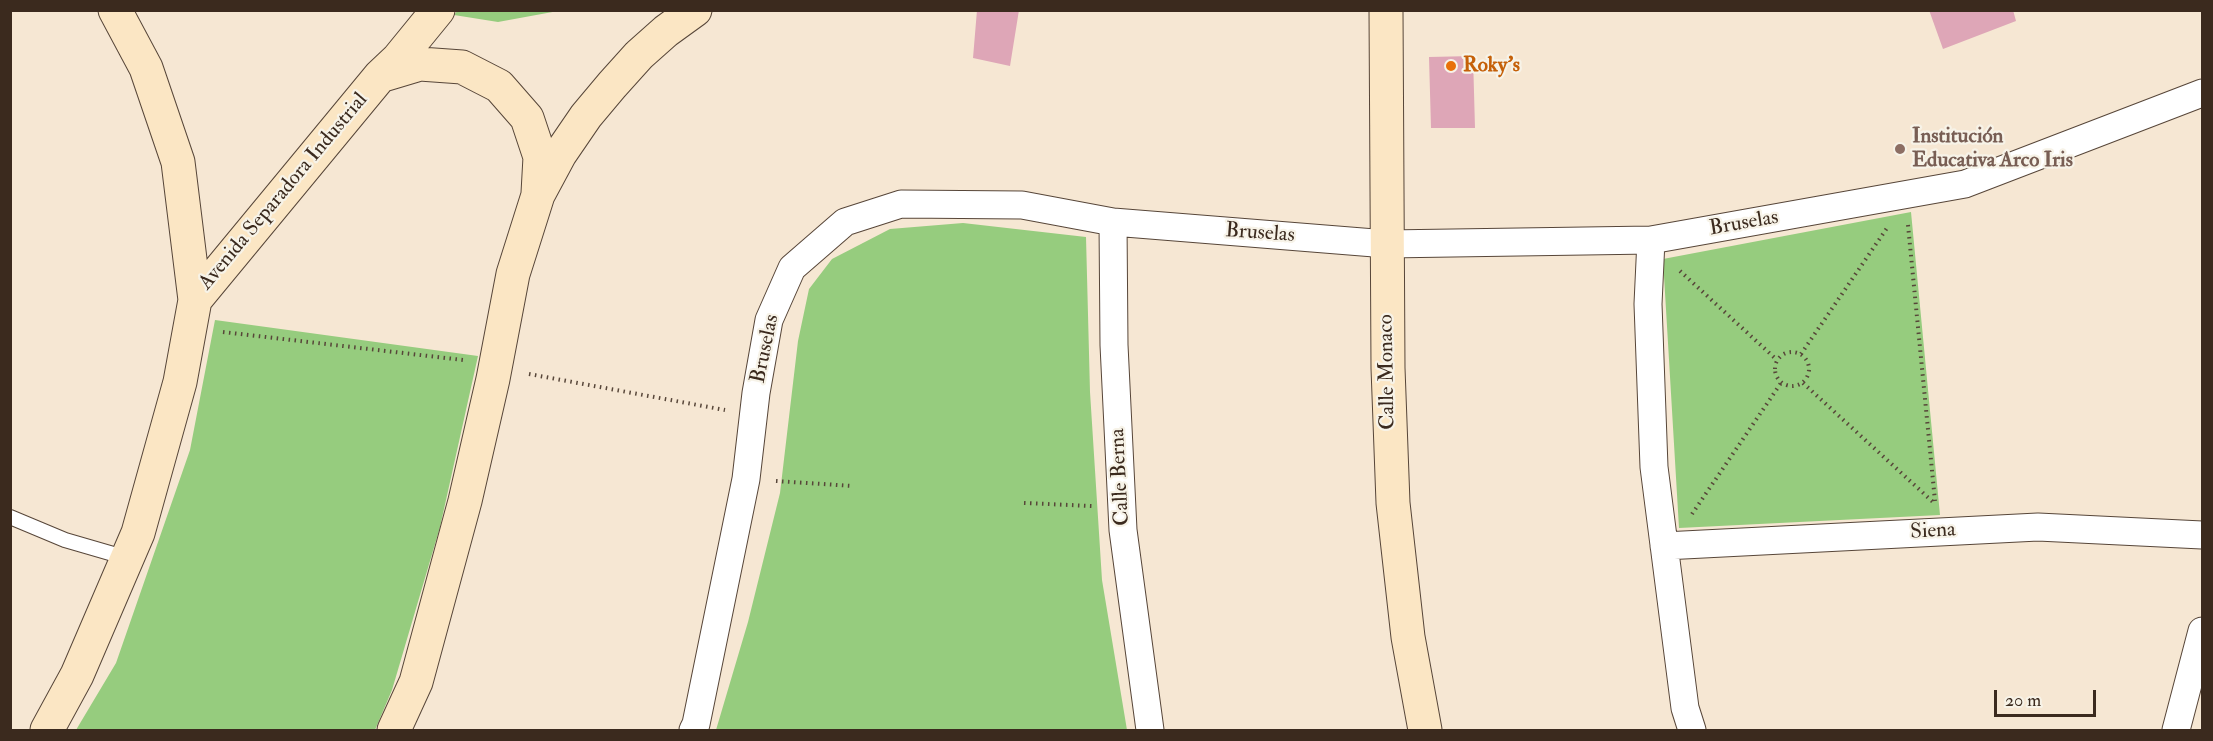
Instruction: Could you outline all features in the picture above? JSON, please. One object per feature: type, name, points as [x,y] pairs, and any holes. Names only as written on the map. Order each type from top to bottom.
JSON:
[{"type":"main road","points":[[115,10],[146,68],[178,162],[195,300]]},
{"type":"main road","name":"Avenida Separadora Industrial","points":[[47,730],[77,675],[138,533],[180,382],[195,300],[380,76],[438,10]]},
{"type":"main road","points":[[394,730],[416,682],[462,513],[493,379],[513,274],[538,195],[586,116],[612,84],[639,55],[696,10]]},
{"type":"main road","name":"Calle Monaco","points":[[1386,10],[1389,436],[1393,503],[1408,637],[1425,730]]},
{"type":"main road","points":[[380,76],[420,64],[462,68],[499,86],[526,118],[540,157],[538,195]]},
{"type":"street","name":"Bruselas","points":[[693,730],[746,479],[756,393],[769,320],[792,268],[845,222],[901,204],[1022,205],[1113,222],[1387,244],[1651,240],[1965,184],[2202,93]]},
{"type":"street","name":"Calle Berna","points":[[1113,222],[1114,345],[1122,507],[1150,730]]},
{"type":"street","points":[[1651,240],[1648,304],[1654,467],[1685,708],[1692,730]]},
{"type":"street","name":"Siena","points":[[1664,546],[2038,527],[2202,535]]},
{"type":"street","points":[[2176,730],[2202,631]]},
{"type":"lane","points":[[10,517],[65,540],[127,558]]},
{"type":"path","points":[[1803,383],[1936,507],[1908,219]]},
{"type":"path","points":[[1801,354],[1891,223]]},
{"type":"path","points":[[1680,271],[1777,360]]},
{"type":"path","points":[[1796,351],[1801,354],[1806,358],[1810,370],[1809,375],[1803,383],[1790,387],[1781,383],[1774,372],[1777,360],[1790,352],[1796,351]]},
{"type":"path","points":[[1686,523],[1781,383]]},
{"type":"path","points":[[746,479],[853,486]]},
{"type":"path","points":[[1024,503],[1122,507]]},
{"type":"green space","points":[[458,10],[558,11],[498,22],[454,15]]},
{"type":"green space","points":[[1911,212],[1940,515],[1679,528],[1663,259]]},
{"type":"green space","points":[[963,223],[1086,237],[1090,392],[1102,580],[1127,730],[716,730],[748,622],[780,493],[798,341],[809,289],[832,259],[890,229]]},
{"type":"green space","points":[[215,320],[478,356],[440,527],[392,690],[375,730],[76,730],[116,663],[190,450]]},
{"type":"building","points":[[977,10],[1019,10],[1010,66],[973,58]]},
{"type":"building","points":[[1929,10],[2013,10],[2016,21],[1943,49]]},
{"type":"building","points":[[1473,56],[1475,128],[1431,128],[1429,57]]},
{"type":"place","name":"Roky's","points":[[1451,66]]},
{"type":"place","name":"Institución Educativa Arco Iris","points":[[1900,149]]}]
